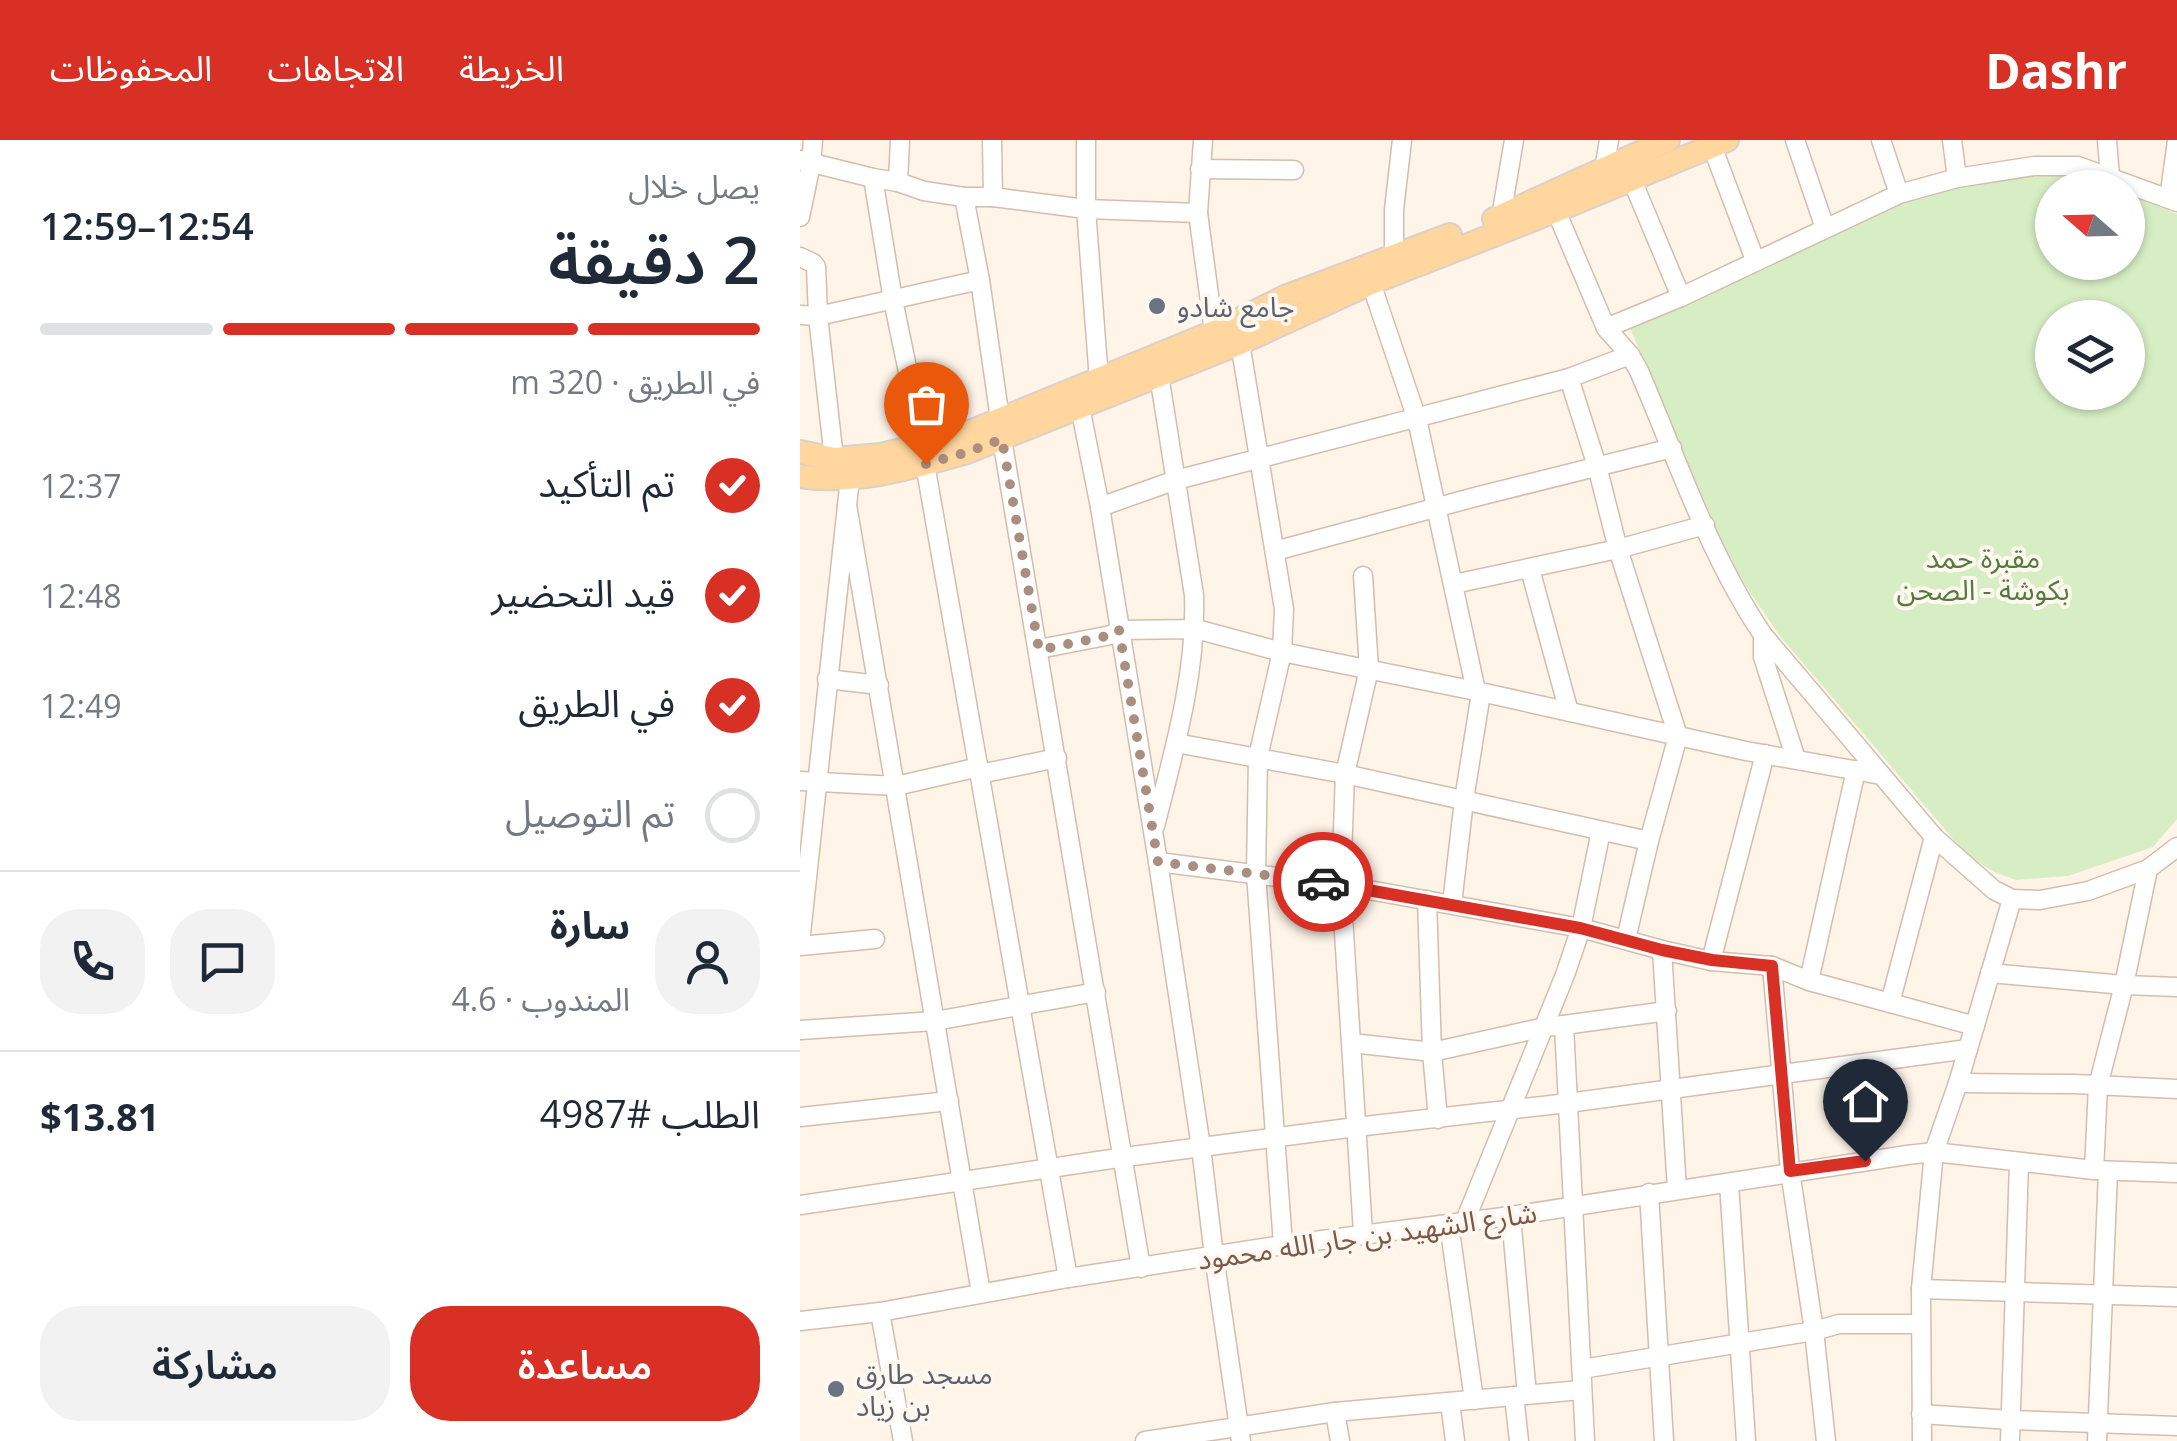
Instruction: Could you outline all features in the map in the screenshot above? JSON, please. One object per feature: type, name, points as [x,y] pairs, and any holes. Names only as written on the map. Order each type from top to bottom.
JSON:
[{"type":"main road","points":[[1001,429],[1080,407],[1240,343],[1553,202],[1604,170],[1668,140]]},
{"type":"main road","points":[[800,452],[834,459],[968,452],[1001,429],[1099,380],[1214,332],[1284,297],[1502,216],[1632,180],[1719,143]]},
{"type":"main road","points":[[800,476],[850,478],[924,454]]},
{"type":"street","points":[[800,216],[806,162],[813,140]]},
{"type":"street","points":[[898,182],[900,140]]},
{"type":"street","points":[[992,140],[993,197]]},
{"type":"street","points":[[1086,140],[1086,209],[1099,380]]},
{"type":"street","points":[[1203,140],[1198,213],[1214,332],[1240,343],[1284,608],[1282,652],[1258,757],[1256,874],[1284,1244]]},
{"type":"street","points":[[1394,256],[1394,210],[1402,140]]},
{"type":"street","points":[[1502,216],[1514,140]]},
{"type":"street","points":[[1604,170],[1609,140]]},
{"type":"street","points":[[1795,140],[1826,228]]},
{"type":"street","points":[[1881,140],[1899,194]]},
{"type":"street","points":[[1952,140],[1957,178]]},
{"type":"street","points":[[2107,140],[2109,170]]},
{"type":"street","points":[[2145,190],[2173,201],[2177,141]]},
{"type":"street","points":[[1719,143],[1755,260]]},
{"type":"street","points":[[806,162],[964,197],[1086,209],[1198,213]]},
{"type":"street","points":[[1606,328],[1681,297],[1899,194],[1957,178],[2034,166],[2078,166],[2090,170]]},
{"type":"street","points":[[1200,169],[1294,170]]},
{"type":"street","points":[[874,178],[1068,1278]]},
{"type":"street","points":[[1632,180],[1681,297]]},
{"type":"street","points":[[964,197],[1141,1268]]},
{"type":"street","points":[[1553,202],[1606,328],[1630,354],[1742,604],[1762,635],[1934,837],[1994,890],[2012,899],[2058,898],[2088,891],[2148,869],[2174,854]]},
{"type":"street","points":[[800,258],[816,268],[809,316],[834,459]]},
{"type":"street","points":[[809,316],[980,280]]},
{"type":"street","points":[[1371,283],[1417,419],[1478,692],[1452,904]]},
{"type":"street","points":[[1100,508],[1176,480],[1569,378],[1630,354]]},
{"type":"street","points":[[1153,836],[1176,743],[1196,630],[1194,595],[1159,376]]},
{"type":"street","points":[[1569,378],[1678,736],[1626,939]]},
{"type":"street","points":[[1080,407],[1158,862],[1240,1434]]},
{"type":"street","points":[[1275,551],[1672,448]]},
{"type":"street","points":[[850,478],[828,679],[808,782],[800,944],[875,939]]},
{"type":"street","points":[[847,505],[981,1293]]},
{"type":"street","points":[[1454,584],[1618,549],[1705,525]]},
{"type":"street","points":[[1530,569],[1569,712]]},
{"type":"street","points":[[1363,1233],[1341,884],[1345,774],[1370,669],[1364,576]]},
{"type":"street","points":[[1039,650],[1112,635],[1119,630],[1196,630],[1282,652],[1678,736],[1881,775]]},
{"type":"street","points":[[1762,635],[1764,657],[1796,759]]},
{"type":"street","points":[[828,679],[879,684]]},
{"type":"street","points":[[1176,743],[1345,774],[1649,841]]},
{"type":"street","points":[[1712,960],[1765,754]]},
{"type":"street","points":[[808,782],[896,786],[1057,758]]},
{"type":"street","points":[[1809,981],[1856,770]]},
{"type":"street","points":[[1474,1400],[1457,1222],[1509,1110],[1554,1026],[1601,830]]},
{"type":"street","points":[[1890,1003],[1934,837]]},
{"type":"street","points":[[1158,862],[1341,884],[1580,928],[1712,960],[1772,966],[1809,981],[1974,1026]]},
{"type":"street","points":[[2097,1432],[2102,1296],[2098,1086],[2148,869]]},
{"type":"street","points":[[1922,1441],[1920,1324],[1934,1152],[2012,899]]},
{"type":"street","points":[[1426,900],[1438,1119]]},
{"type":"street","points":[[1662,950],[1677,1190]]},
{"type":"street","points":[[1772,966],[1790,1171],[1826,1441]]},
{"type":"street","points":[[1990,973],[2177,987]]},
{"type":"street","points":[[800,1030],[935,1021],[1096,992]]},
{"type":"street","points":[[1352,1042],[1432,1052],[1554,1026],[1667,1012]]},
{"type":"street","points":[[1554,1026],[1568,1103],[1585,1441]]},
{"type":"street","points":[[800,1205],[1124,1157],[1568,1103],[1968,1048]]},
{"type":"street","points":[[1958,1083],[2177,1089]]},
{"type":"street","points":[[800,1117],[948,1100]]},
{"type":"street","name":"شارع الشهيد بن جار الله محمود","points":[[800,1321],[880,1312],[1284,1244],[1511,1216],[1934,1152],[2019,1163],[2177,1173]]},
{"type":"street","points":[[2010,1441],[2019,1163]]},
{"type":"street","points":[[1730,1183],[1746,1441]]},
{"type":"street","points":[[1649,1193],[1664,1441]]},
{"type":"street","points":[[1511,1216],[1521,1396],[1519,1441]]},
{"type":"street","points":[[1922,1290],[2177,1297]]},
{"type":"street","points":[[880,1312],[903,1441]]},
{"type":"street","points":[[1582,1369],[1840,1324],[1920,1324]]},
{"type":"street","points":[[1144,1441],[1240,1434],[1335,1412],[1581,1390]]},
{"type":"street","points":[[1450,1402],[1455,1441]]},
{"type":"street","points":[[1335,1412],[1340,1441]]},
{"type":"street","points":[[1922,1414],[2011,1420],[2097,1432],[2177,1426]]},
{"type":"green space","name":"مقبرة حمد بكوشة - الصحن","points":[[2035,175],[2035,280],[2145,280],[2145,201],[2177,214],[2177,819],[2153,847],[2068,876],[2016,880],[1994,872],[1966,854],[1779,635],[1733,567],[1629,326],[1900,198],[1975,181]]},
{"type":"way so far","points":[[926,464],[1002,439],[1039,650],[1112,635],[1119,630],[1158,862],[1323,882]]},
{"type":"place","name":"جامع شادو","points":[[1157,306]]},
{"type":"place","name":"مسجد طارق بن زياد","points":[[836,1389]]},
{"type":"route","points":[[1323,882],[1580,928],[1712,960],[1772,966],[1790,1171],[1865,1161]]}]
